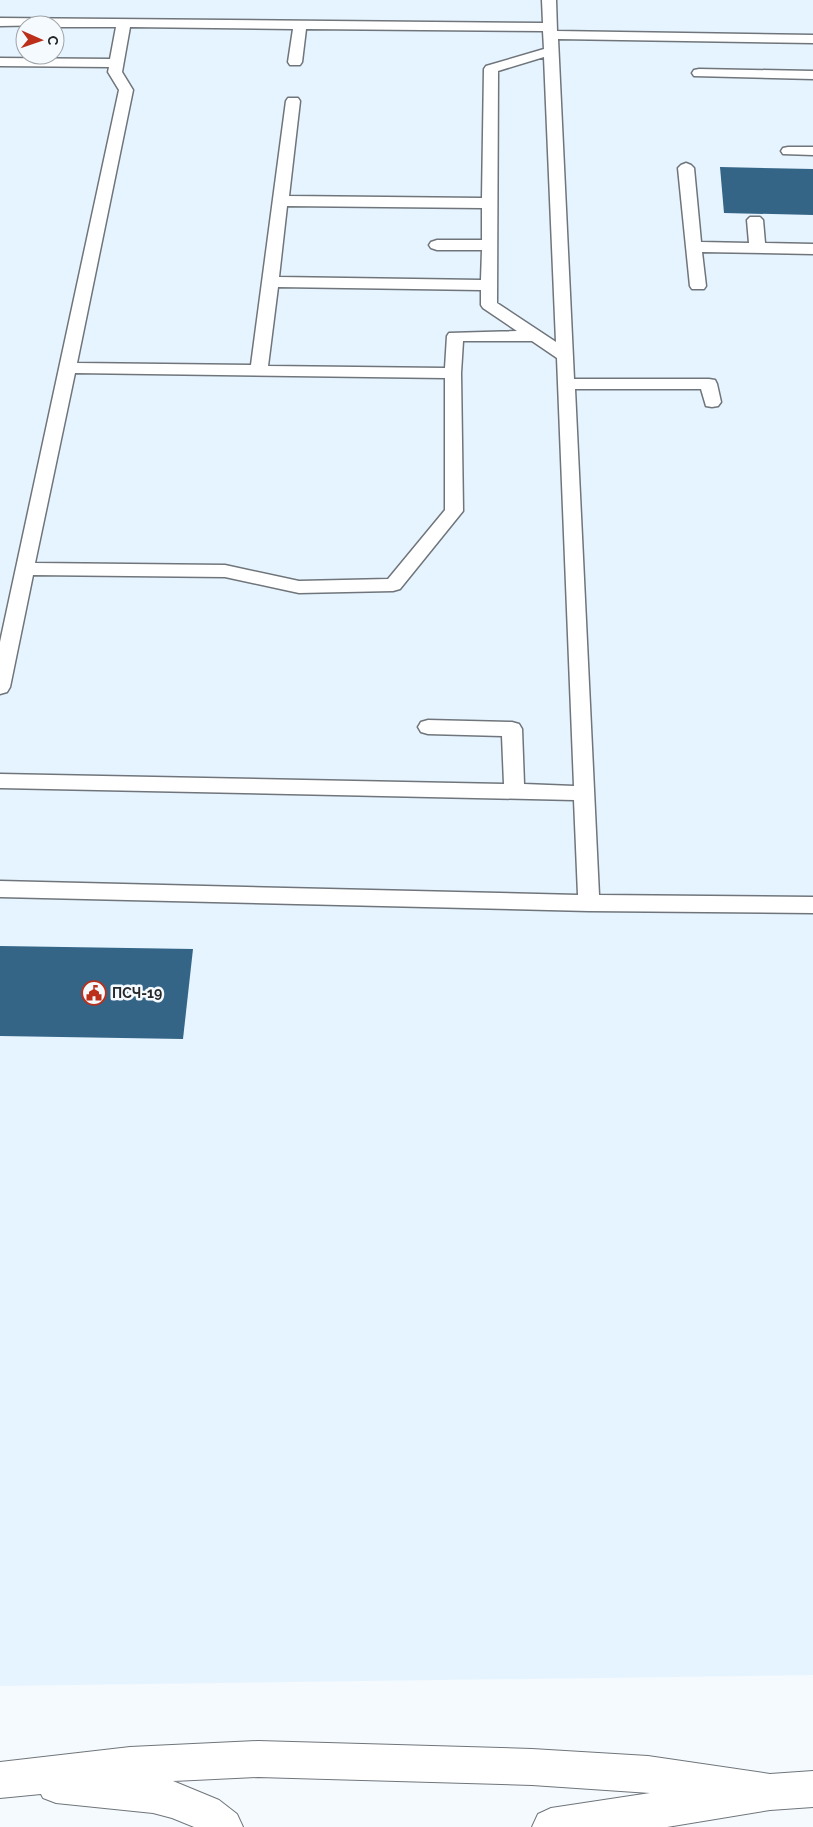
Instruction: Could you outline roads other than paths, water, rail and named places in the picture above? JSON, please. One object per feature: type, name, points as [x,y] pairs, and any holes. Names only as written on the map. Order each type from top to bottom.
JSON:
[{"type":"main road","points":[[0,1780],[130,1765],[258,1759],[532,1767],[648,1774],[770,1792]]},
{"type":"main road","points":[[0,1780],[138,1793],[175,1800],[206,1813],[224,1827]]},
{"type":"main road","points":[[551,1827],[770,1792],[813,1789]]},
{"type":"lane","points":[[549,0],[589,903]]},
{"type":"lane","points":[[0,22],[300,25],[551,38],[813,39]]},
{"type":"lane","points":[[0,687],[126,90],[115,72],[124,23]]},
{"type":"lane","points":[[294,62],[300,25]]},
{"type":"lane","points":[[551,38],[491,69],[489,305],[565,356]]},
{"type":"lane","points":[[0,62],[117,63]]},
{"type":"lane","points":[[699,73],[813,75]]},
{"type":"lane","points":[[259,370],[293,101]]},
{"type":"lane","points":[[788,151],[813,151]]},
{"type":"lane","points":[[686,168],[698,286]]},
{"type":"lane","points":[[280,202],[490,203]]},
{"type":"lane","points":[[755,220],[757,248]]},
{"type":"lane","points":[[437,245],[490,245]]},
{"type":"lane","points":[[694,248],[813,248]]},
{"type":"lane","points":[[270,282],[490,285]]},
{"type":"lane","points":[[25,569],[225,571],[299,587],[393,585],[454,511],[454,336],[535,336]]},
{"type":"lane","points":[[67,368],[453,373]]},
{"type":"lane","points":[[566,384],[709,384],[712,402]]},
{"type":"lane","points":[[428,728],[512,730],[514,791]]},
{"type":"lane","points":[[0,781],[584,793]]},
{"type":"lane","points":[[0,889],[589,903],[813,905]]},
{"type":"place","name":"ПСЧ-19","points":[[94,993]]}]
